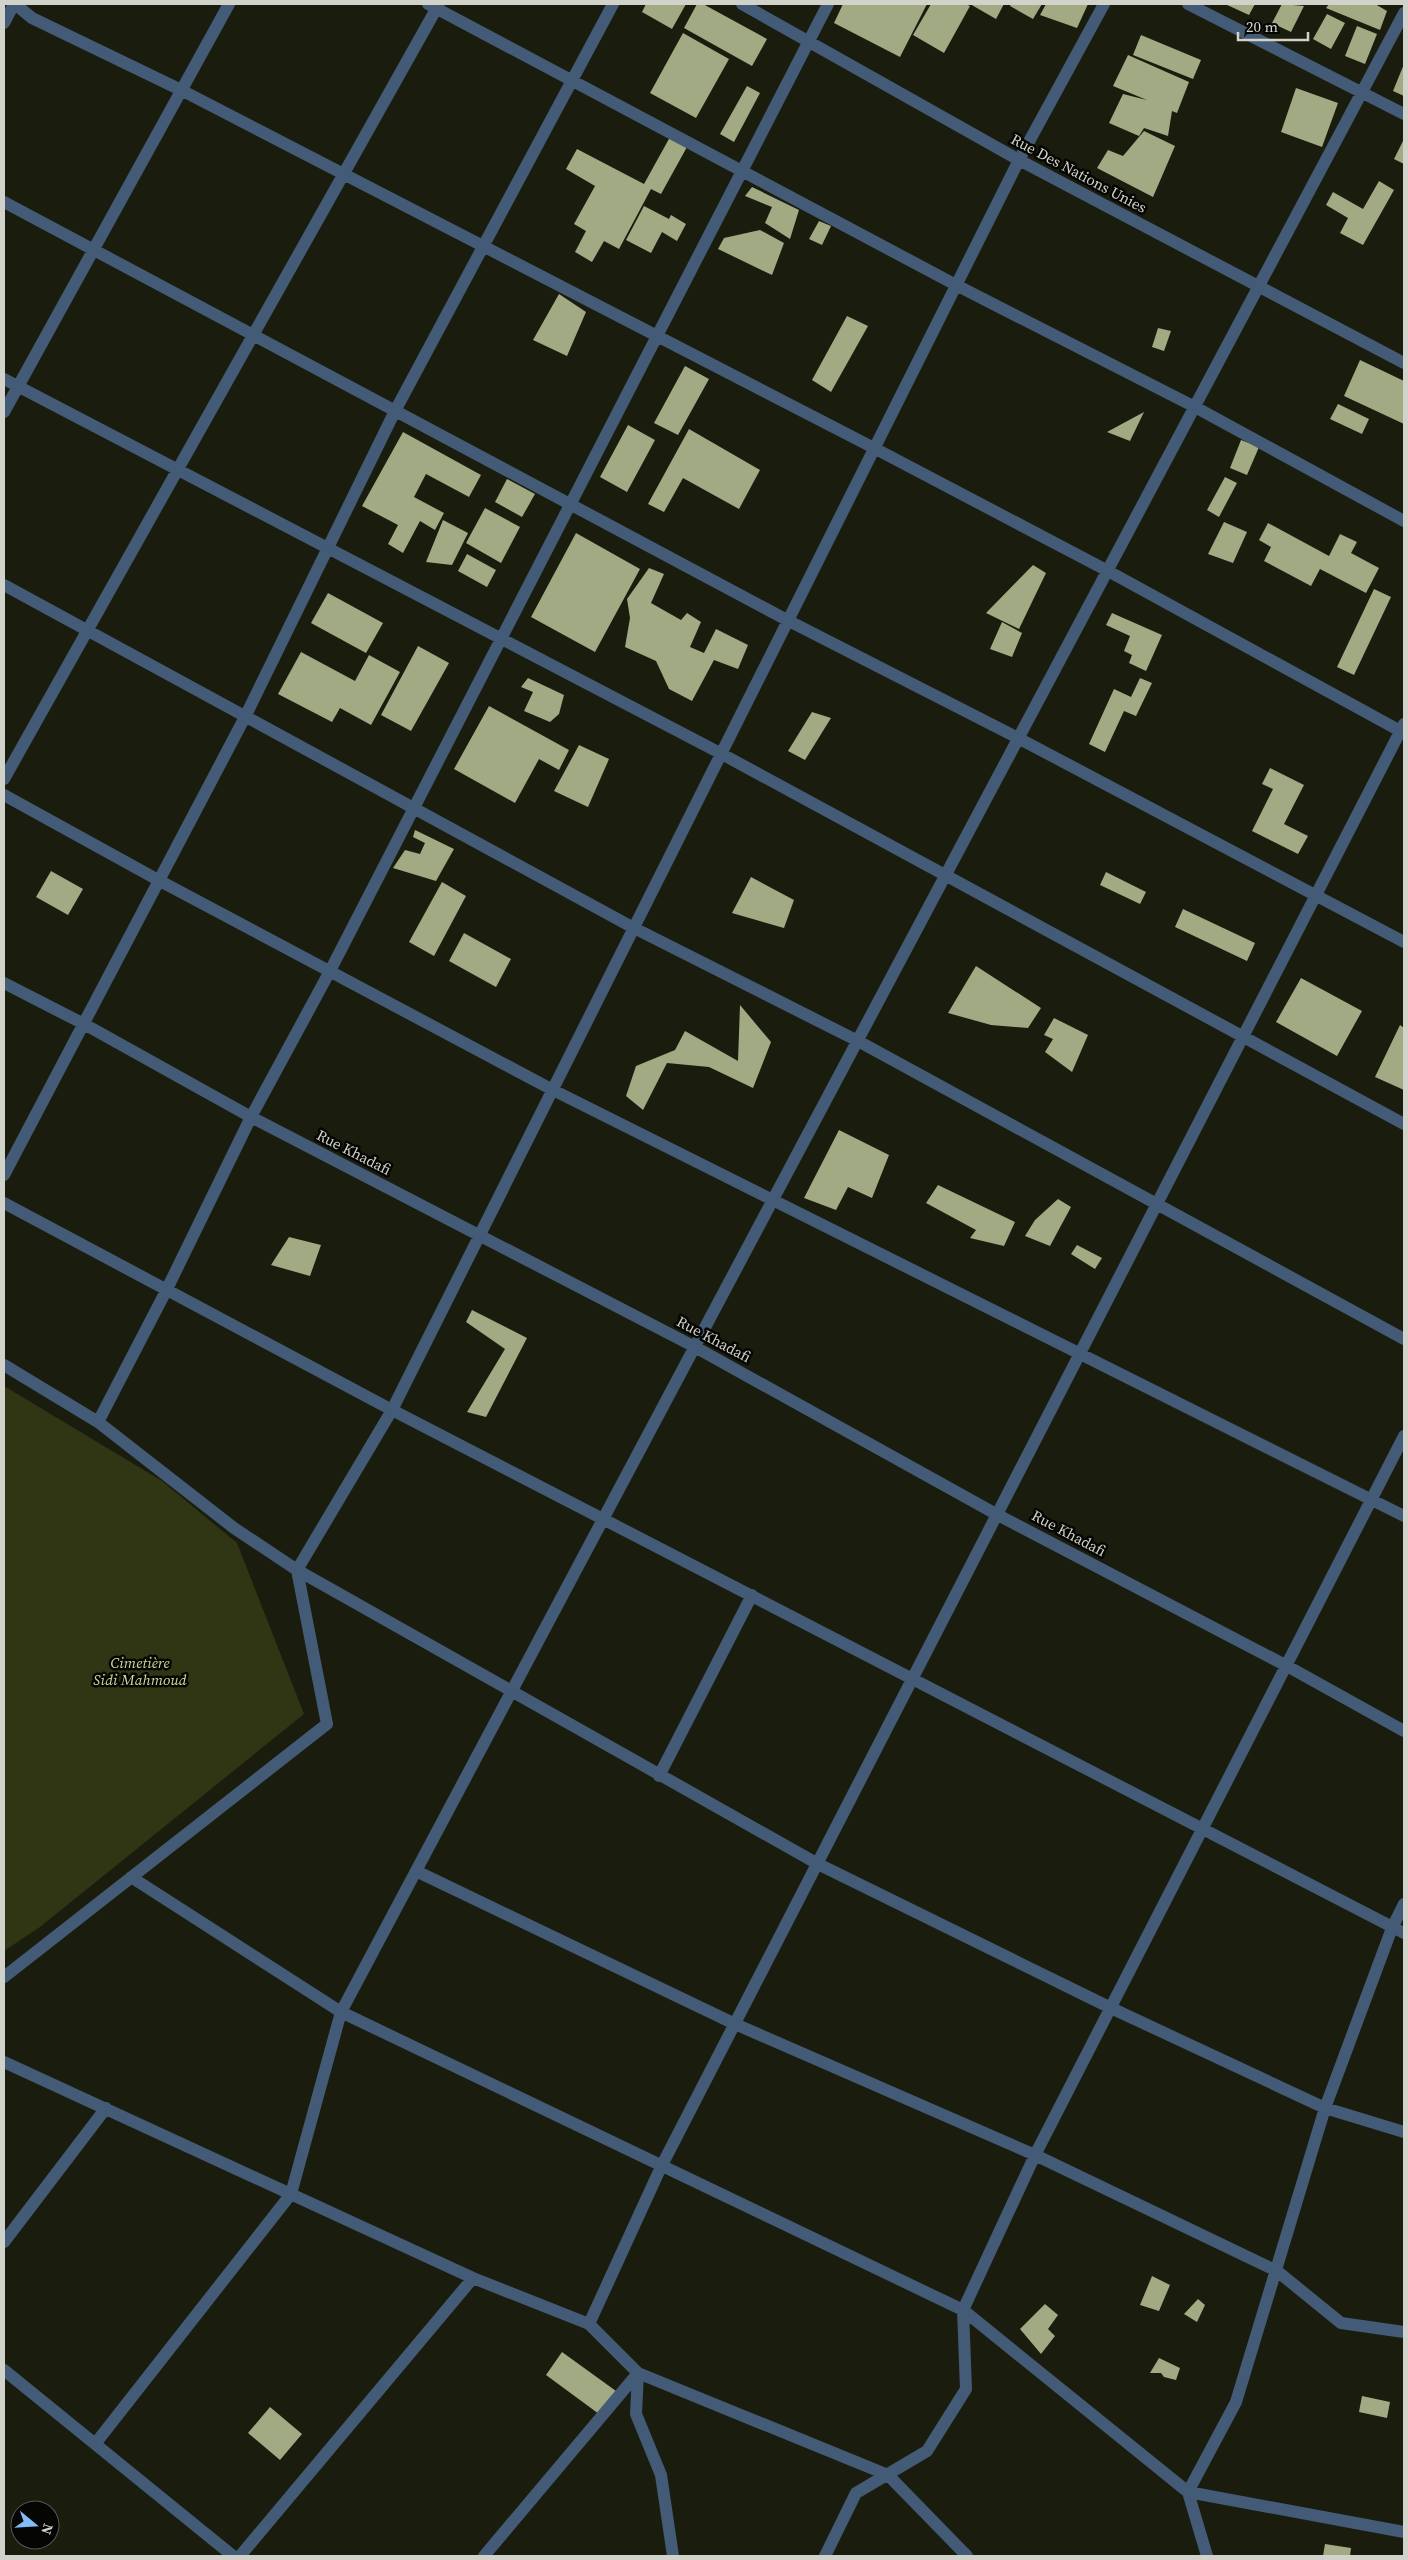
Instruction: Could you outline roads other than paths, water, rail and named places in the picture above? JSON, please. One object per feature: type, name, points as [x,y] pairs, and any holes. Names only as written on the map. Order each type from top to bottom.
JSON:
[{"type":"street","points":[[4,23],[15,4],[32,18],[181,90],[874,448],[1403,729],[1156,1204],[1081,1354],[996,1514],[914,1678],[661,2167],[590,2324]]},
{"type":"street","points":[[4,412],[229,4]]},
{"type":"street","points":[[4,1174],[245,717],[395,411],[613,4]]},
{"type":"street","name":"Rue Des Nations Unies","points":[[742,4],[1019,160],[1260,285],[1404,363]]},
{"type":"street","points":[[98,1422],[166,1291],[250,1117],[330,971],[828,4]]},
{"type":"street","points":[[4,1977],[327,1724],[297,1570],[392,1410],[478,1234],[1019,160],[1104,4]]},
{"type":"street","points":[[1188,4],[1404,114]]},
{"type":"street","points":[[4,779],[344,174],[435,5],[573,81],[956,285],[1195,407],[1404,521]]},
{"type":"street","points":[[95,2444],[291,2194],[341,2012],[1404,12]]},
{"type":"street","points":[[4,202],[787,620],[1018,738],[1404,942]]},
{"type":"street","points":[[4,379],[720,753],[1404,1124]]},
{"type":"street","points":[[4,585],[632,927],[858,1041],[1404,1339]]},
{"type":"street","points":[[4,795],[160,881],[551,1089],[1404,1516]]},
{"type":"street","name":"Rue Khadafi","points":[[4,983],[84,1024],[250,1117],[695,1347],[996,1514],[1287,1666],[1404,1731]]},
{"type":"street","points":[[4,1203],[392,1410],[914,1678],[1398,1930]]},
{"type":"street","points":[[4,1365],[98,1422],[234,1528],[297,1570],[659,1776],[818,1864],[1111,2008],[1325,2108],[1404,2132]]},
{"type":"street","points":[[825,2556],[856,2493],[927,2451],[966,2389],[963,2310],[1035,2155],[1404,1436]]},
{"type":"street","points":[[659,1776],[752,1595]]},
{"type":"street","points":[[416,1871],[735,2024],[1035,2155],[1277,2271],[1341,2323],[1404,2332]]},
{"type":"street","points":[[131,1877],[341,2012],[661,2167],[963,2310],[1188,2492],[1404,2532]]},
{"type":"street","points":[[1207,2556],[1188,2492],[1236,2402],[1325,2108],[1398,1930],[1404,1904]]},
{"type":"street","points":[[4,2062],[472,2278],[590,2324],[638,2373],[888,2475],[967,2556]]},
{"type":"street","points":[[4,2242],[106,2108]]},
{"type":"street","points":[[240,2556],[472,2278]]},
{"type":"street","points":[[4,2370],[233,2556]]},
{"type":"street","points":[[484,2556],[638,2373]]},
{"type":"street","points":[[638,2373],[636,2414],[661,2475],[673,2556]]},
{"type":"park label","name":"Cimetière Sidi Mahmoud","points":[[140,1670]]}]
